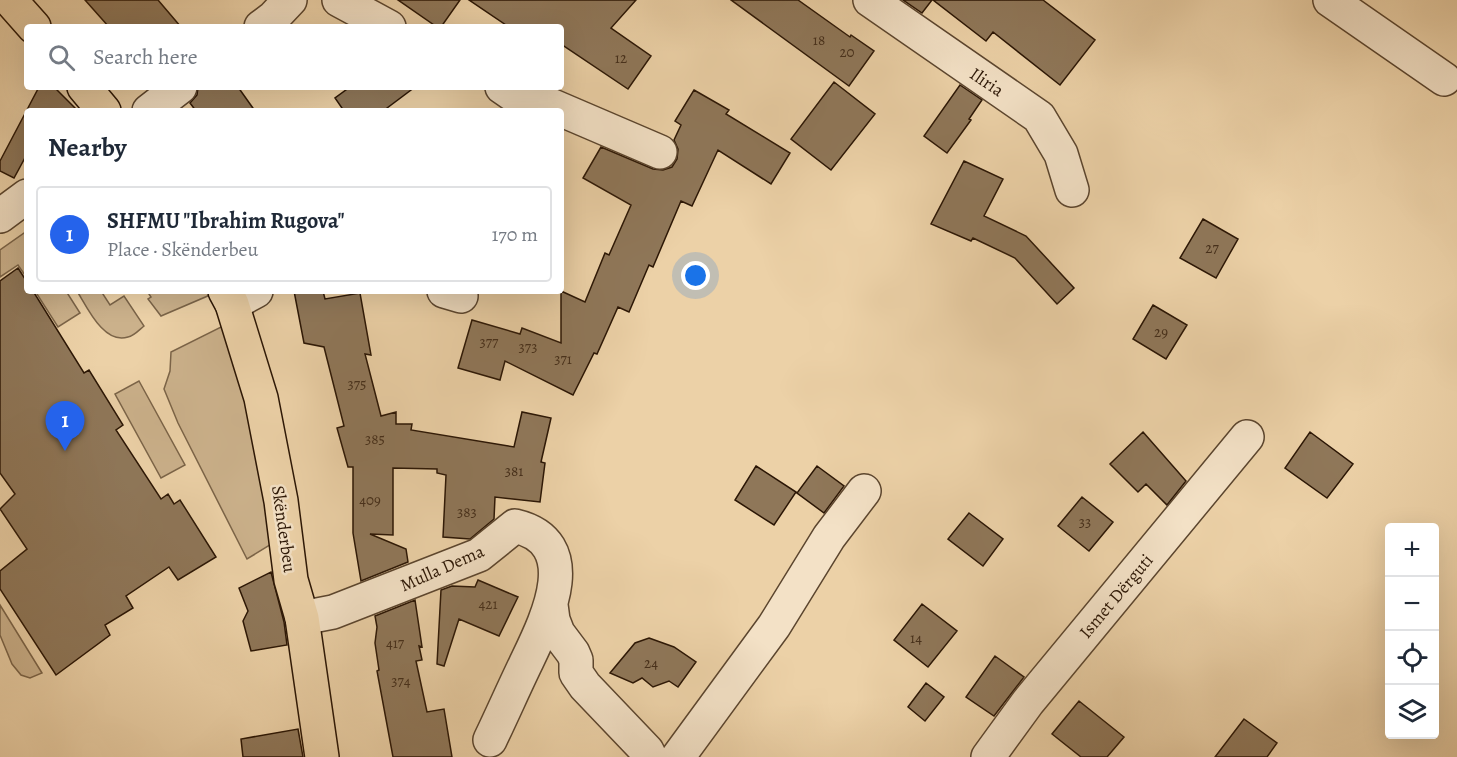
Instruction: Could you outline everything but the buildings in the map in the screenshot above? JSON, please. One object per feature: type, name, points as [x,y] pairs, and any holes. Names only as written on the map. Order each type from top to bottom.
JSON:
[{"type":"main road","points":[[10,0],[31,24]]},
{"type":"main road","points":[[86,90],[102,108]]},
{"type":"main road","name":"Skënderbeu","points":[[238,296],[281,501],[291,580],[302,618],[322,757]]},
{"type":"street","points":[[265,24],[290,0]]},
{"type":"street","points":[[339,0],[383,24]]},
{"type":"street","name":"Iliria","points":[[870,0],[1039,117],[1061,154],[1072,190]]},
{"type":"street","points":[[1330,0],[1444,79]]},
{"type":"street","points":[[153,108],[176,90]]},
{"type":"street","points":[[506,90],[515,96],[557,108]]},
{"type":"street","points":[[564,111],[660,152]]},
{"type":"street","points":[[0,216],[24,198]]},
{"type":"street","name":"Ismet Dërguti","points":[[988,757],[1028,702],[1247,437]]},
{"type":"street","points":[[678,757],[774,626],[829,537],[864,491]]},
{"type":"street","name":"Mulla Dema","points":[[302,618],[333,612],[479,555],[515,526],[526,528],[536,534],[551,552],[556,572],[551,605],[490,740]]},
{"type":"street","name":"Mulla Dema","points":[[551,605],[558,633],[576,660],[576,673],[650,757]]},
{"type":"shaded area","points":[[24,233],[24,274],[18,265],[0,277],[0,250]]},
{"type":"shaded area","points":[[37,294],[68,294],[80,313],[58,327]]},
{"type":"shaded area","points":[[79,294],[103,294],[110,305],[124,296],[144,326],[135,334],[119,338],[104,330],[91,315]]},
{"type":"shaded area","points":[[149,294],[210,295],[161,316],[148,299],[151,297]]},
{"type":"shaded area","points":[[227,324],[283,537],[247,559],[178,423],[164,389],[170,371],[171,352]]},
{"type":"shaded area","points":[[139,381],[185,465],[161,478],[115,394]]},
{"type":"shaded area","points":[[0,605],[42,673],[30,678],[21,675],[12,664],[0,635]]},
{"type":"place","name":"SHFMU \"Ibrahim Rugova\"","points":[[65,451]]}]
